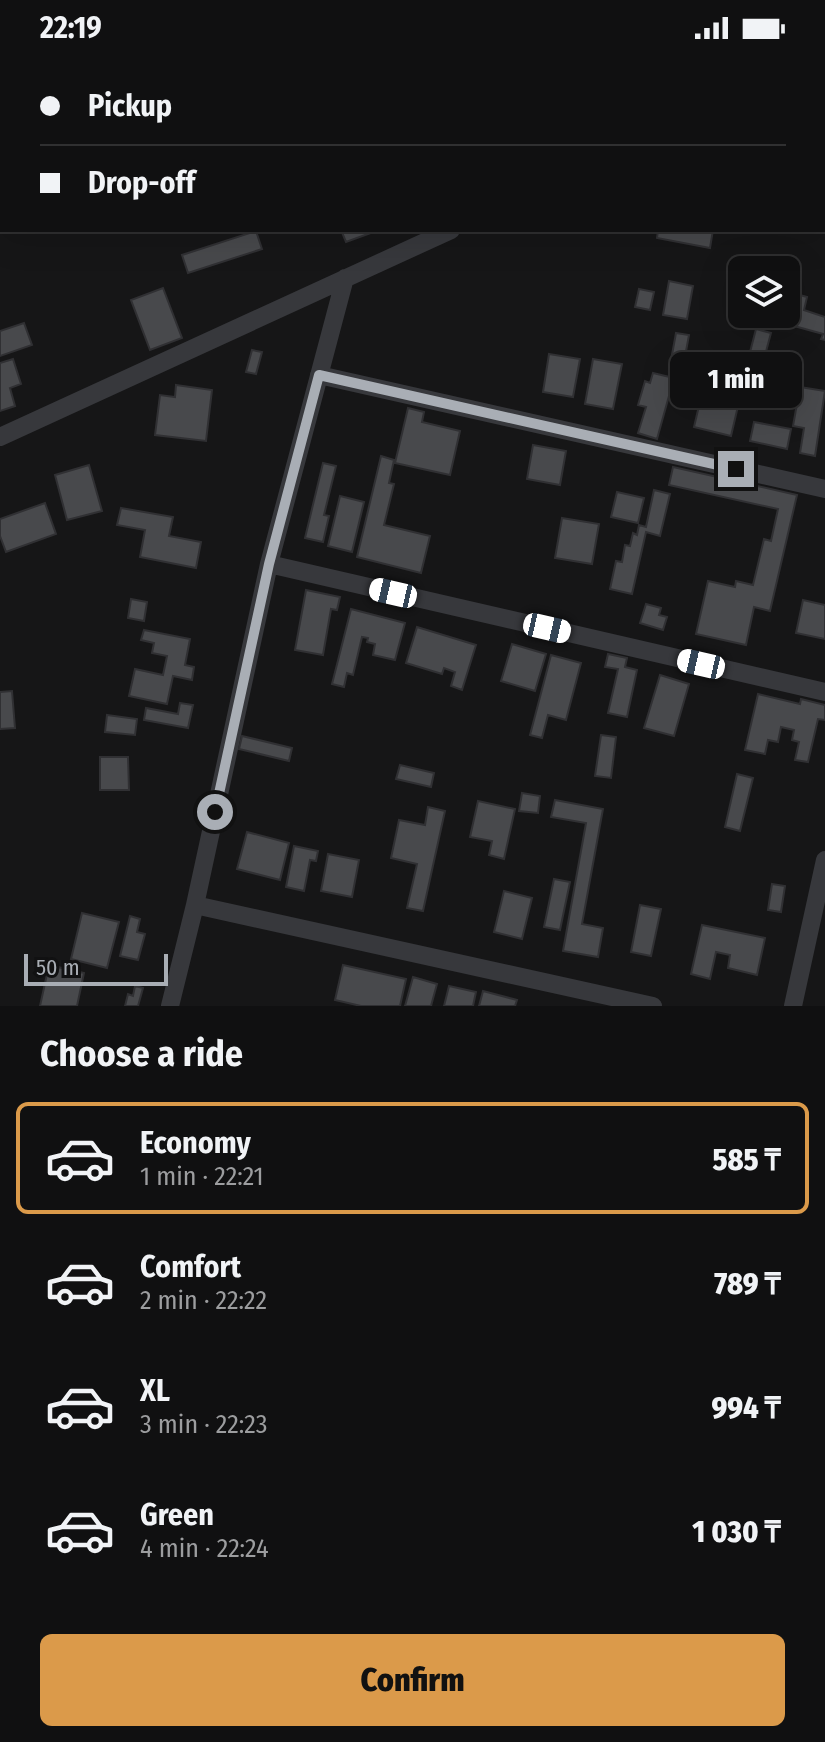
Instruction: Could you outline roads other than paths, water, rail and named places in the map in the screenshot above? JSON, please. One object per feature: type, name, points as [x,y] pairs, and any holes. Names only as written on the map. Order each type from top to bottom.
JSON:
[{"type":"street","points":[[0,437],[447,232]]},
{"type":"street","points":[[170,1006],[269,564],[345,278]]},
{"type":"street","points":[[319,375],[825,489]]},
{"type":"street","points":[[269,564],[825,692]]},
{"type":"street","points":[[793,1006],[825,860]]},
{"type":"street","points":[[195,905],[653,1006]]}]
